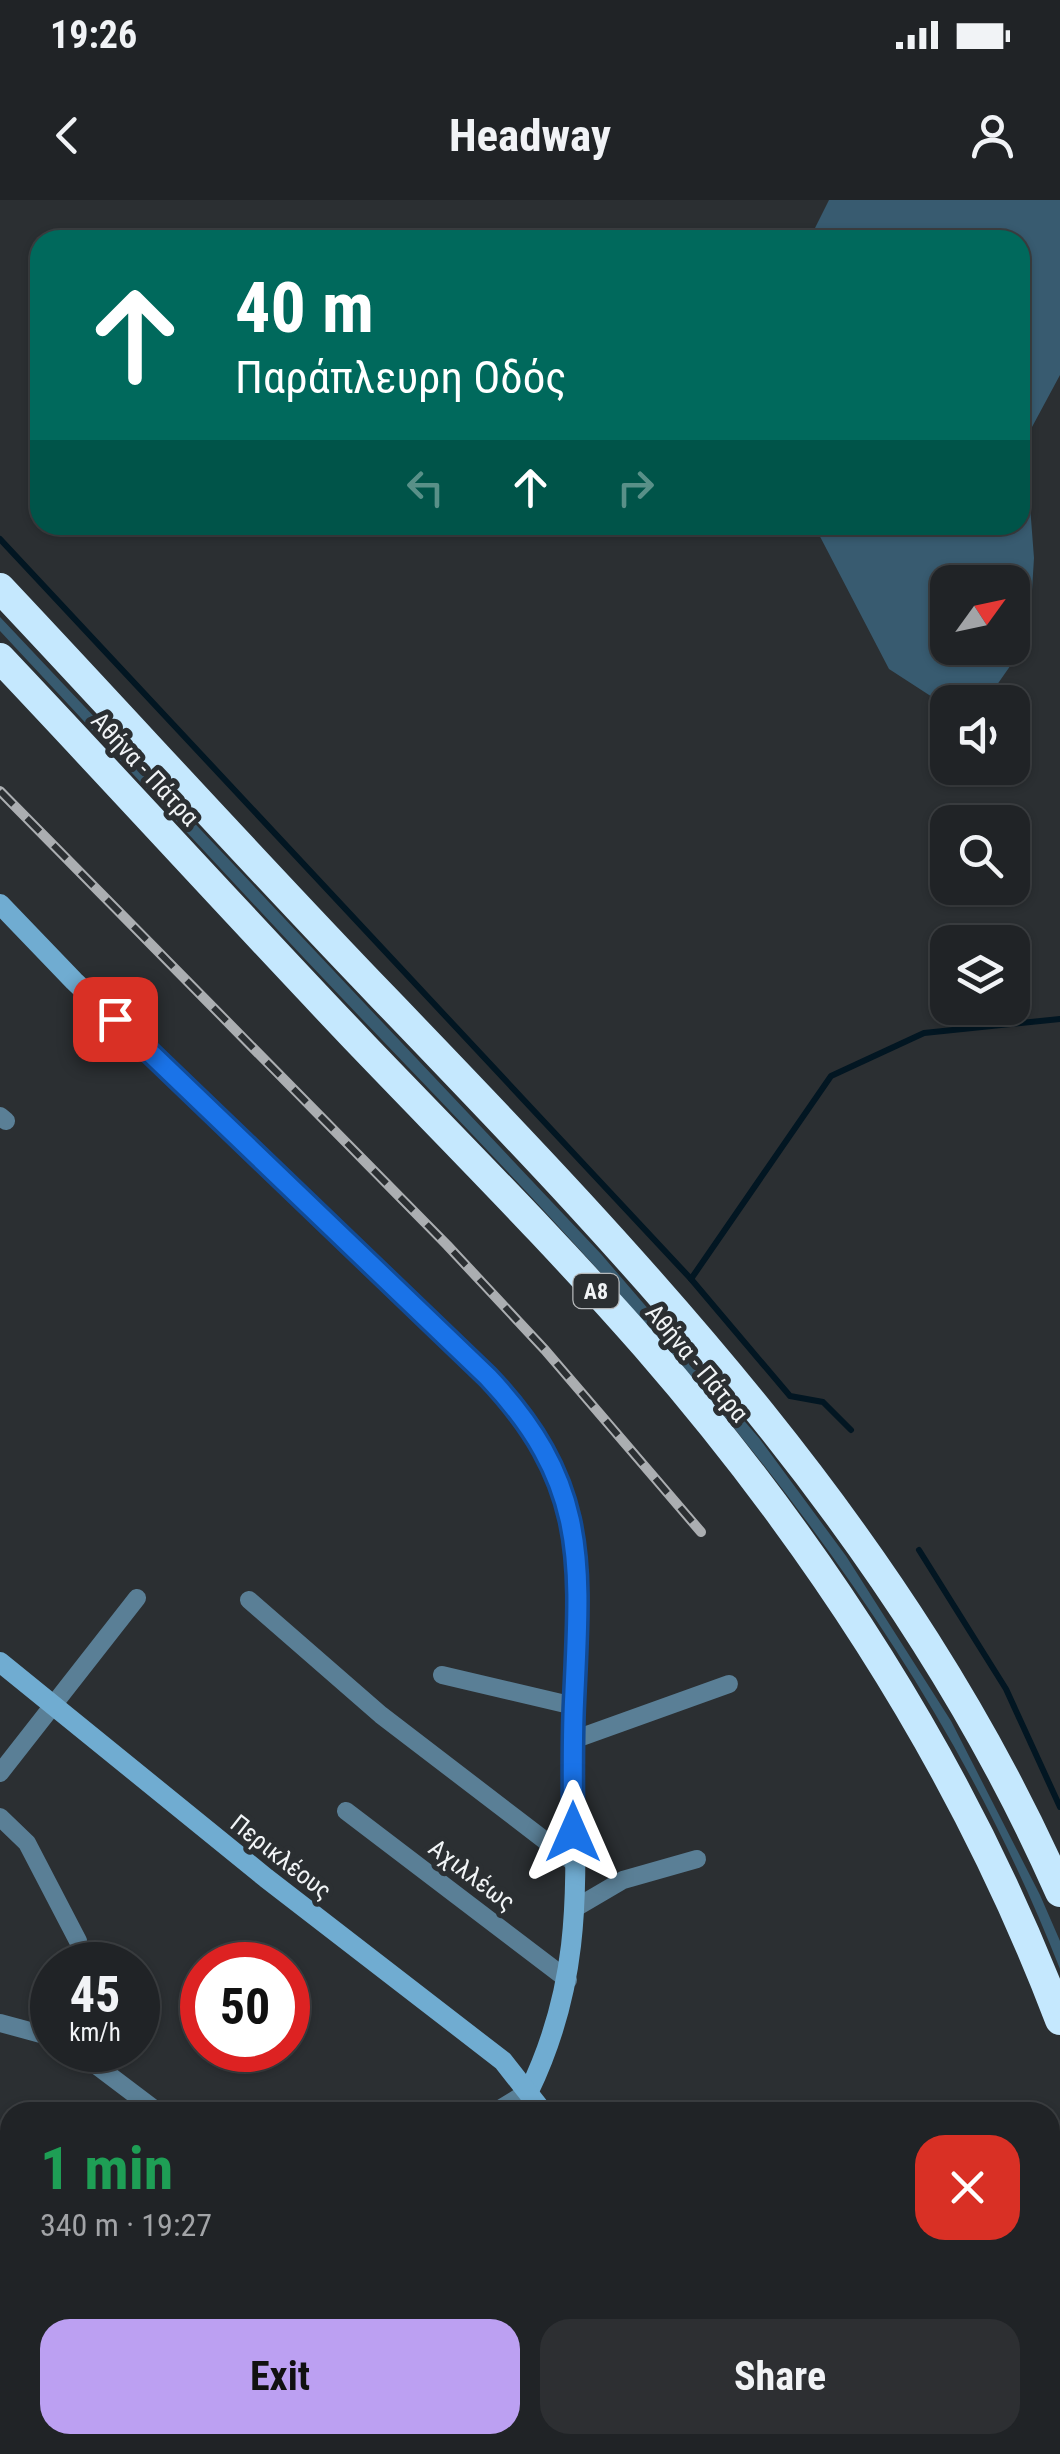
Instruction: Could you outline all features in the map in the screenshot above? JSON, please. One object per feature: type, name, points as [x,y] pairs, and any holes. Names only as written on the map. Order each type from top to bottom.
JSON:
[{"type":"highway","name":"Αθήνα - Πάτρα","points":[[0,588],[594,1216],[743,1387],[862,1545],[935,1656],[1016,1798],[1060,1892]]},
{"type":"highway","name":"Αθήνα - Πάτρα","points":[[0,658],[581,1274],[736,1457],[902,1694],[993,1862],[1060,2020]]},
{"type":"main road","points":[[0,904],[521,1412],[561,1486],[578,1552],[573,1740],[577,1906],[568,1980],[554,2039],[530,2091]]},
{"type":"main road","name":"Περικλέους","points":[[0,1662],[266,1878],[503,2061],[536,2102]]},
{"type":"street","points":[[0,1772],[138,1598]]},
{"type":"street","points":[[249,1600],[381,1715],[573,1862]]},
{"type":"street","points":[[442,1676],[574,1706]]},
{"type":"street","points":[[573,1740],[728,1684]]},
{"type":"street","name":"Αχιλλέως","points":[[346,1811],[568,1980]]},
{"type":"street","points":[[0,1817],[28,1843],[78,1941]]},
{"type":"street","points":[[577,1906],[623,1880],[697,1859]]},
{"type":"street","points":[[0,2023],[30,2032]]},
{"type":"street","points":[[105,2072],[145,2102]]},
{"type":"street","points":[[512,2102],[530,2091]]},
{"type":"shaded area","points":[[829,200],[1060,200],[1060,375],[1030,431],[1030,230],[814,230]]},
{"type":"shaded area","points":[[1030,506],[1034,558],[1030,623],[1030,565],[930,565],[930,665],[1011,665],[997,685],[930,685],[930,696],[889,669],[819,535],[1030,535]]},
{"type":"shaded area","points":[[0,617],[601,1254],[759,1438],[846,1556],[951,1721],[1040,1895],[1060,1941],[1060,1969],[998,1829],[926,1699],[846,1575],[758,1458],[664,1344],[565,1234],[0,631]]},
{"type":"waterway","points":[[0,539],[691,1279],[790,1396],[823,1402],[851,1430]]},
{"type":"waterway","points":[[691,1279],[831,1076],[924,1033],[1060,1019]]},
{"type":"waterway","points":[[919,1550],[1006,1689],[1060,1807]]},
{"type":"railway","points":[[0,791],[447,1245],[545,1350],[701,1532]]},
{"type":"route","points":[[115,1019],[488,1377],[521,1412],[536,1436],[561,1486],[578,1552],[573,1832]]}]
